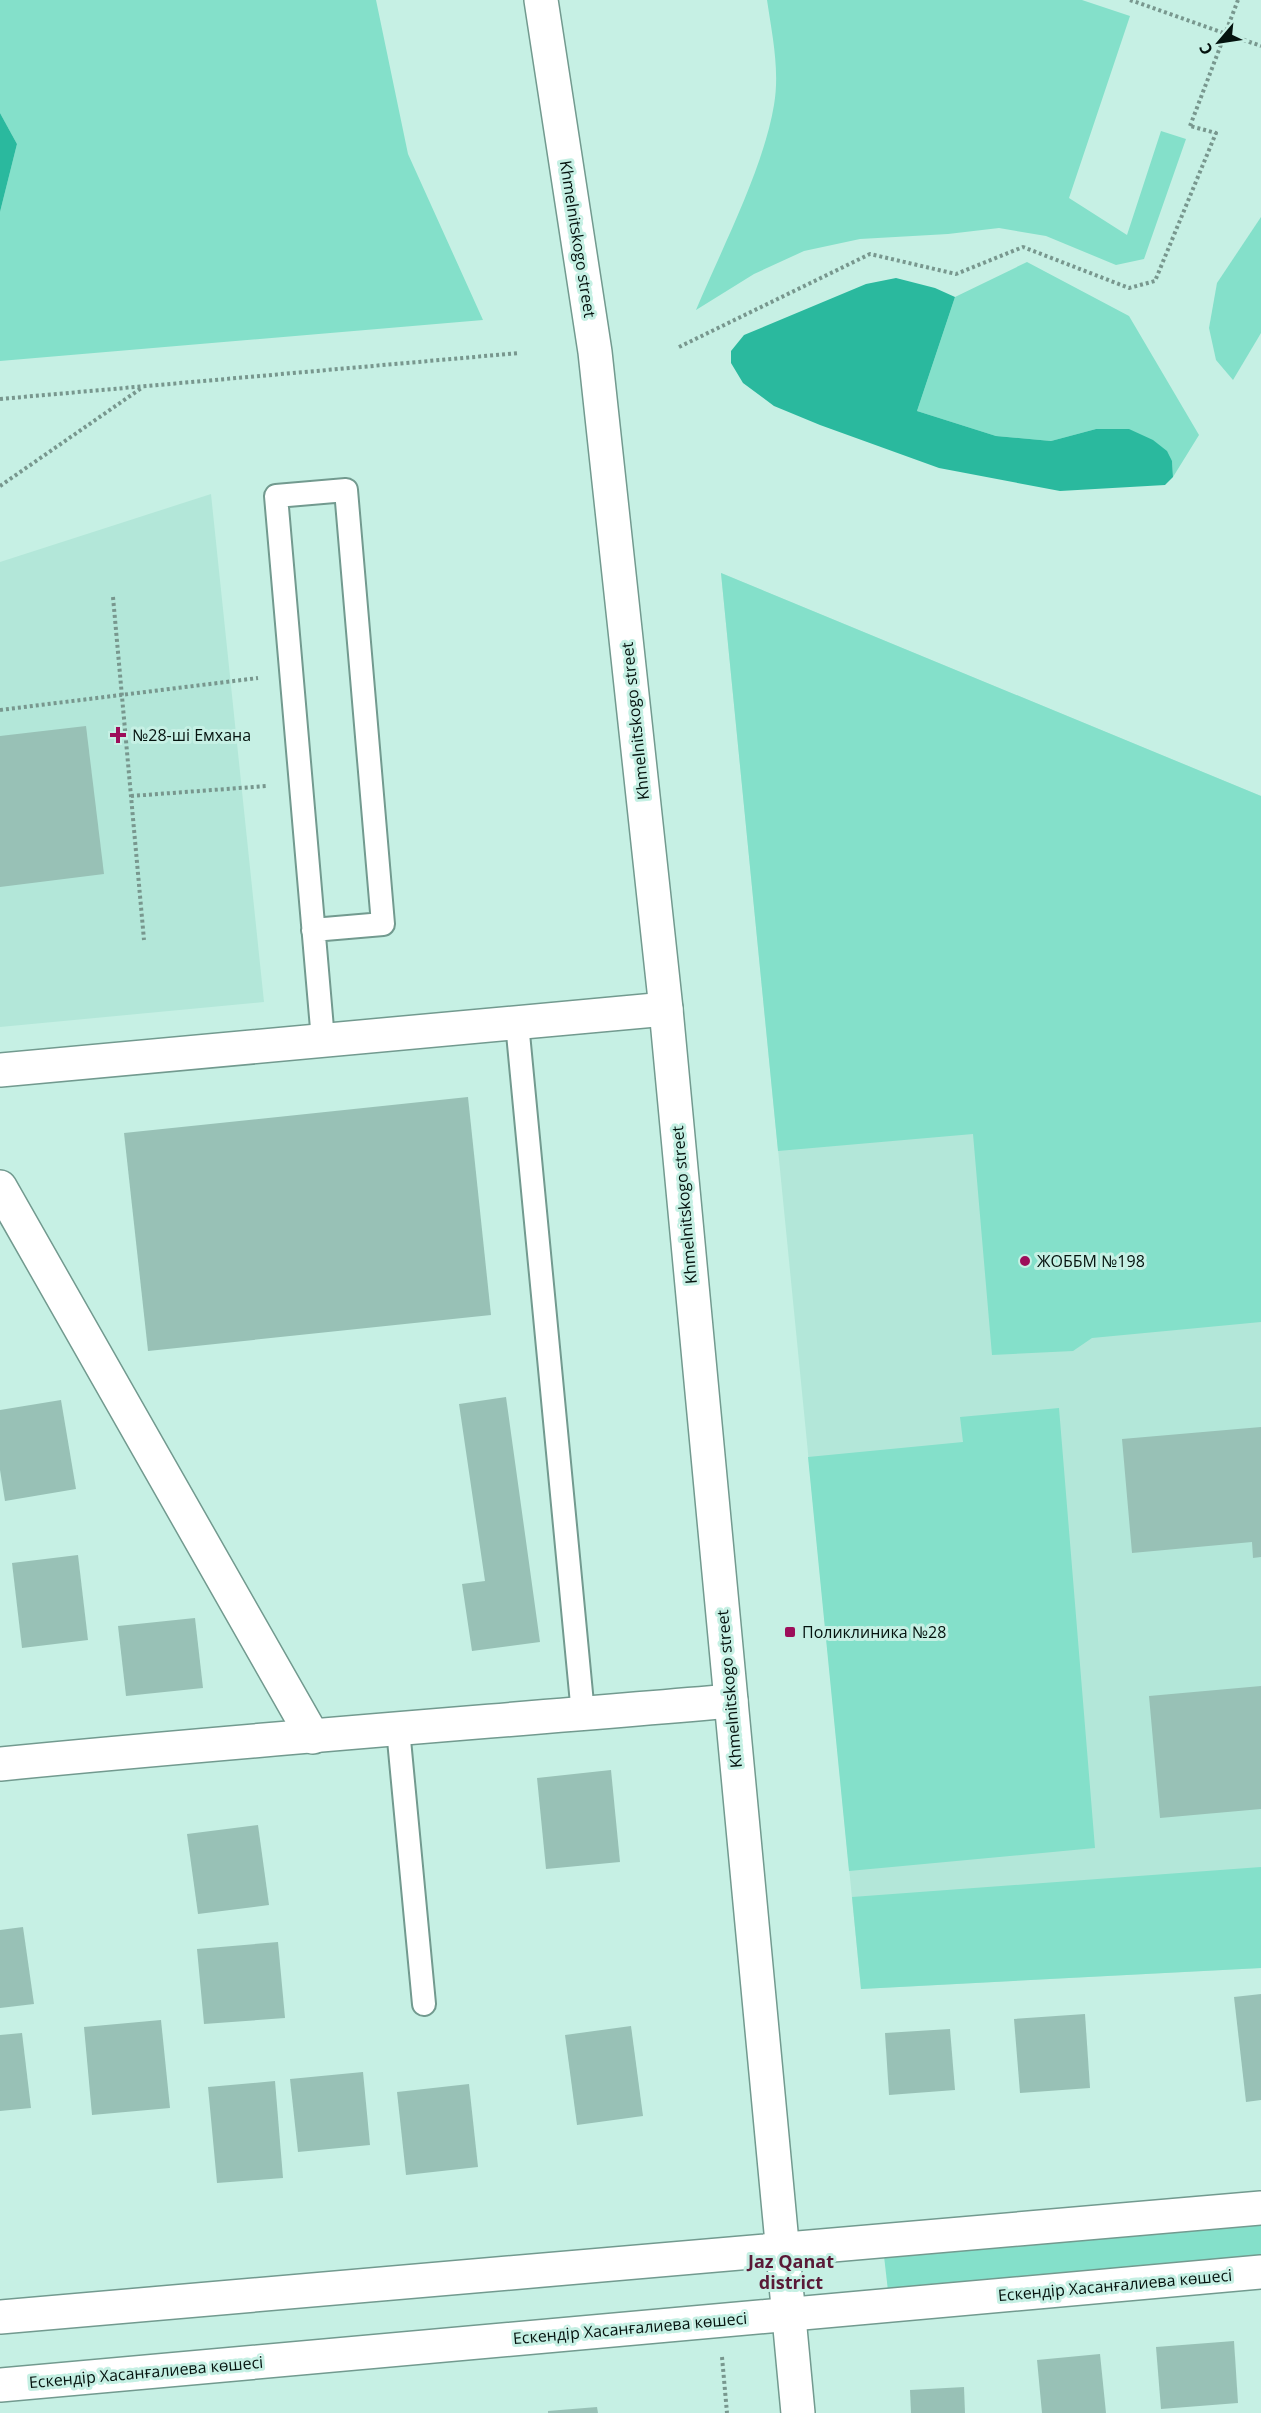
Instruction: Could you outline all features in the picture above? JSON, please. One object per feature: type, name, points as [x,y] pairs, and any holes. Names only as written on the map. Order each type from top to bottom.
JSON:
[{"type":"street","name":"Khmelnitskogo street","points":[[541,0],[595,352],[666,1009],[798,2413]]},
{"type":"street","points":[[0,1070],[666,1009]]},
{"type":"street","points":[[0,1187],[313,1737]]},
{"type":"street","points":[[0,1764],[200,1744],[313,1737],[731,1701]]},
{"type":"street","points":[[0,2317],[1261,2208]]},
{"type":"street","name":"Ескендір Хасанғалиева көшесі","points":[[0,2385],[1261,2272]]},
{"type":"lane","points":[[313,930],[383,924],[346,490],[276,496],[313,930],[323,1040]]},
{"type":"lane","points":[[517,1023],[583,1714]]},
{"type":"lane","points":[[398,1729],[424,2004]]},
{"type":"path","points":[[1130,0],[1261,46]]},
{"type":"path","points":[[679,347],[870,254],[956,274],[1023,247],[1129,288],[1155,281],[1216,133],[1190,126],[1238,0]]},
{"type":"path","points":[[0,399],[519,353]]},
{"type":"path","points":[[0,486],[144,386]]},
{"type":"path","points":[[113,597],[144,940]]},
{"type":"path","points":[[0,710],[291,674]]},
{"type":"path","points":[[131,796],[301,784]]},
{"type":"path","points":[[721,2353],[727,2413]]},
{"type":"shaded area","name":"№28-ші Емхана","points":[[211,494],[264,1002],[0,1027],[0,562]]},
{"type":"shaded area","name":"ЖОББМ №198","points":[[721,573],[1261,796],[1261,1968],[861,1989]]},
{"type":"green space","points":[[0,0],[376,0],[408,154],[483,320],[0,361],[0,212],[17,144],[0,113]]},
{"type":"green space","points":[[767,0],[1082,0],[1130,16],[1069,198],[1127,235],[1161,131],[1186,139],[1144,259],[1116,265],[1046,236],[999,228],[948,234],[860,239],[804,251],[754,274],[696,310],[751,182],[769,130],[776,79],[775,52]]},
{"type":"green space","points":[[0,113],[17,144],[0,212]]},
{"type":"green space","points":[[1261,217],[1261,333],[1233,380],[1216,360],[1209,328],[1217,283]]},
{"type":"green space","points":[[1027,262],[1129,316],[1199,435],[1173,477],[1172,461],[1096,429],[1051,441],[996,436],[917,411],[955,297]]},
{"type":"green space","points":[[896,278],[935,288],[955,297],[917,411],[996,436],[1051,441],[1096,429],[1129,429],[1153,440],[1167,451],[1172,461],[1173,477],[1165,485],[1060,491],[939,468],[774,406],[743,383],[731,363],[731,351],[744,335],[866,284]]},
{"type":"green space","points":[[721,573],[1261,796],[1261,1322],[1092,1338],[1073,1351],[992,1355],[973,1134],[778,1151]]},
{"type":"green space","points":[[1059,1408],[1095,1848],[849,1871],[808,1457],[963,1442],[960,1417]]},
{"type":"green space","points":[[1261,1867],[1261,1968],[861,1989],[852,1897]]},
{"type":"green space","points":[[1261,2223],[1261,2255],[888,2291],[884,2256]]},
{"type":"building","points":[[86,726],[104,874],[0,887],[0,736]]},
{"type":"building","points":[[468,1097],[491,1315],[148,1351],[124,1133]]},
{"type":"building","points":[[506,1397],[540,1642],[472,1651],[462,1584],[485,1581],[459,1404]]},
{"type":"building","points":[[61,1400],[76,1489],[5,1501],[0,1470],[0,1410]]},
{"type":"building","points":[[1261,1427],[1261,1557],[1253,1558],[1252,1542],[1132,1553],[1122,1439]]},
{"type":"building","points":[[78,1555],[88,1640],[22,1648],[12,1563]]},
{"type":"building","points":[[195,1618],[203,1688],[126,1696],[118,1626]]},
{"type":"building","points":[[1261,1686],[1261,1809],[1160,1818],[1149,1696]]},
{"type":"building","points":[[611,1770],[620,1862],[546,1869],[537,1778]]},
{"type":"building","points":[[258,1825],[269,1905],[198,1914],[187,1834]]},
{"type":"building","points":[[23,1927],[34,2004],[0,2008],[0,1930]]},
{"type":"building","points":[[278,1942],[285,2018],[204,2024],[197,1949]]},
{"type":"building","points":[[1261,1994],[1261,2100],[1246,2102],[1234,1997]]},
{"type":"building","points":[[1085,2014],[1090,2088],[1020,2093],[1014,2019]]},
{"type":"building","points":[[161,2020],[170,2108],[92,2115],[84,2027]]},
{"type":"building","points":[[631,2026],[643,2116],[577,2125],[565,2035]]},
{"type":"building","points":[[950,2029],[955,2090],[889,2095],[885,2033]]},
{"type":"building","points":[[22,2033],[31,2108],[0,2111],[0,2035]]},
{"type":"building","points":[[363,2072],[370,2145],[298,2152],[290,2079]]},
{"type":"building","points":[[275,2081],[283,2178],[217,2183],[208,2087]]},
{"type":"building","points":[[469,2084],[478,2167],[406,2175],[397,2092]]},
{"type":"building","points":[[1234,2341],[1238,2403],[1161,2409],[1156,2347]]},
{"type":"building","points":[[1100,2354],[1106,2413],[1042,2413],[1037,2360]]},
{"type":"building","points":[[964,2387],[965,2413],[911,2413],[910,2390]]},
{"type":"building","points":[[597,2407],[598,2413],[548,2413],[548,2411]]},
{"type":"place","name":"№28-ші Емхана","points":[[118,735]]},
{"type":"place","name":"ЖОББМ №198","points":[[1025,1261]]},
{"type":"place","name":"Поликлиника №28","points":[[790,1632]]},
{"type":"district","name":"Jaz Qanat district","points":[[791,2272]]}]
